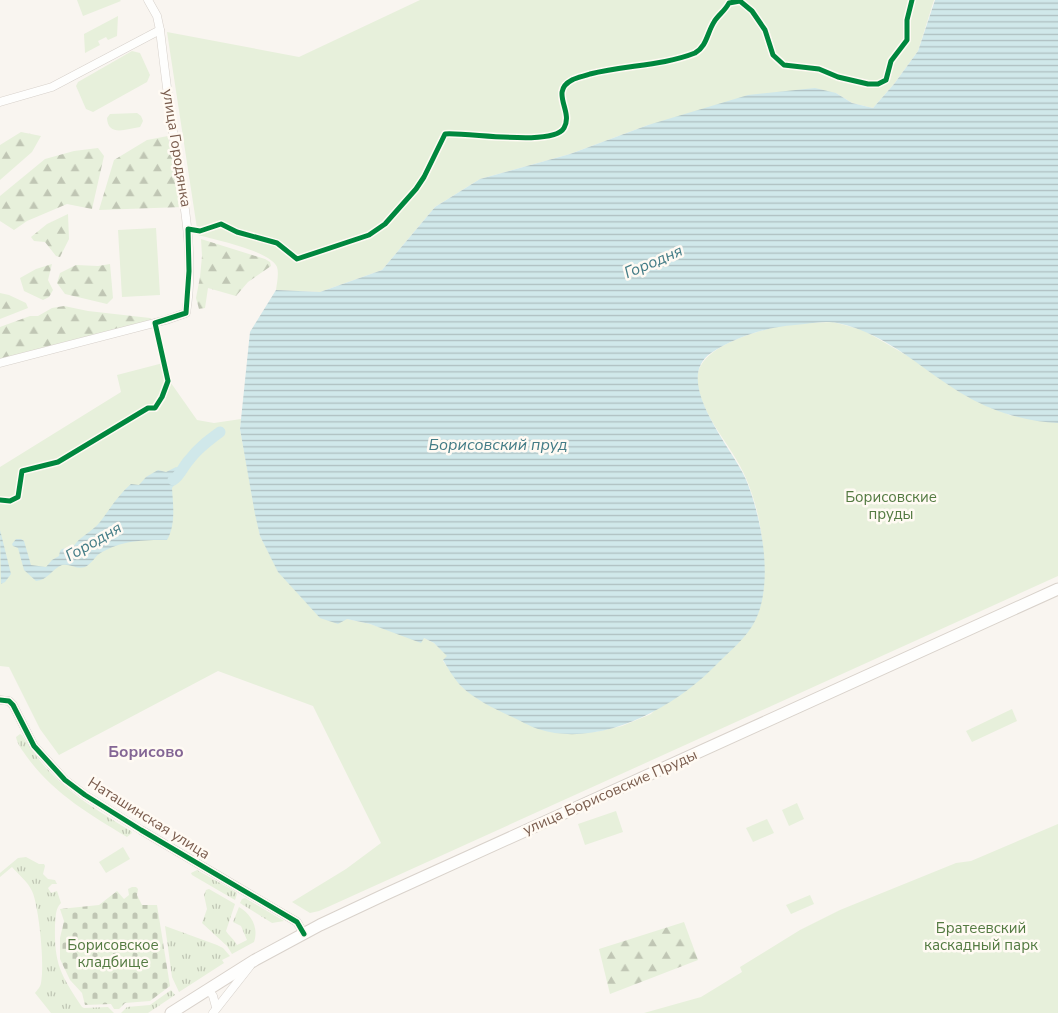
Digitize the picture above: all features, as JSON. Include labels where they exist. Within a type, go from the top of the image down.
[{"type":"main road","name":"улица Борисовские Пруды","points":[[172,1013],[255,960],[304,934],[526,829],[1058,590]]},
{"type":"street","name":"улица Городянка","points":[[0,363],[166,320],[186,313],[189,271],[188,220],[172,127],[160,30],[157,16],[148,0]]},
{"type":"street","points":[[0,102],[52,87],[160,30]]},
{"type":"street","name":"Наташинская улица","points":[[2,700],[13,704],[34,746],[65,780],[140,830],[297,922],[304,934]]},
{"type":"street","points":[[214,1010],[255,960]]},
{"type":"street","points":[[214,1010],[226,986],[222,980]]},
{"type":"street","points":[[208,989],[213,996],[214,1010]]},
{"type":"green space","points":[[77,0],[120,0],[121,1],[83,16]]},
{"type":"green space","points":[[420,0],[934,0],[918,51],[894,84],[873,108],[852,103],[836,93],[648,125],[570,154],[480,179],[435,207],[382,270],[320,292],[276,290],[278,269],[272,261],[254,251],[198,235],[167,32],[299,57]]},
{"type":"green space","points":[[118,16],[117,36],[108,40],[106,37],[98,41],[100,45],[85,53],[84,34]]},
{"type":"green space","points":[[132,51],[140,53],[150,75],[147,82],[93,112],[86,109],[76,86],[78,82]]},
{"type":"green space","points":[[137,113],[143,121],[140,127],[114,130],[108,124],[107,118],[110,114]]},
{"type":"green space","points":[[21,132],[41,136],[32,152],[0,180],[0,145]]},
{"type":"green space","points":[[168,136],[182,207],[99,210],[114,160],[147,140]]},
{"type":"green space","points":[[98,148],[104,156],[92,209],[67,204],[27,221],[14,230],[0,221],[0,196],[45,159],[74,151]]},
{"type":"green space","points":[[68,214],[69,239],[60,257],[56,256],[45,242],[34,241],[31,237],[47,224]]},
{"type":"green space","points":[[156,228],[160,295],[122,297],[118,230]]},
{"type":"green space","points":[[201,239],[265,259],[270,262],[271,266],[248,282],[236,296],[208,288],[205,308],[199,309],[196,298],[202,256]]},
{"type":"green space","points":[[52,264],[48,280],[53,290],[49,297],[43,300],[24,291],[20,278],[36,269]]},
{"type":"green space","points":[[110,264],[113,298],[107,304],[65,294],[57,283],[60,273],[76,265],[98,266]]},
{"type":"green space","points":[[0,293],[26,303],[28,308],[0,319]]},
{"type":"green space","points":[[64,306],[88,311],[150,318],[153,320],[0,359],[0,327],[30,316],[38,316],[52,308]]},
{"type":"green space","name":"Борисовские пруды","points":[[833,322],[863,330],[1009,415],[1058,423],[1058,576],[319,911],[310,913],[292,902],[346,869],[381,843],[313,706],[218,671],[59,755],[40,729],[9,667],[0,666],[0,467],[121,392],[117,375],[167,362],[171,383],[197,420],[214,423],[241,419],[240,429],[260,536],[269,553],[347,619],[424,638],[434,643],[448,656],[443,661],[461,686],[481,701],[539,729],[595,732],[622,726],[651,714],[763,595],[763,551],[757,511],[744,473],[711,419],[700,397],[697,378],[702,364],[719,348],[755,333],[790,324]]},
{"type":"green space","points":[[1012,709],[1017,721],[972,742],[966,731]]},
{"type":"green space","points":[[20,734],[57,779],[84,801],[132,833],[127,837],[60,792],[37,770],[22,750],[16,737]]},
{"type":"green space","points":[[797,803],[804,819],[789,826],[782,810]]},
{"type":"green space","points":[[616,811],[623,832],[585,845],[578,824]]},
{"type":"green space","points":[[767,819],[774,833],[753,842],[746,828]]},
{"type":"green space","name":"Братеевский каскадный парк","points":[[1058,824],[1058,1013],[644,1013],[701,997],[742,972],[740,967],[800,930],[840,910],[956,863],[971,861]]},
{"type":"green space","points":[[123,847],[130,859],[106,873],[99,862]]},
{"type":"green space","points":[[26,857],[39,864],[44,864],[43,874],[48,879],[55,880],[57,884],[52,884],[48,888],[51,893],[57,891],[61,903],[56,916],[55,939],[60,969],[64,978],[82,1007],[108,1007],[114,1013],[51,1013],[35,993],[41,983],[42,951],[35,899],[28,885],[12,867],[0,877],[0,873],[18,858]]},
{"type":"green space","points":[[197,870],[236,892],[235,900],[192,875],[191,873]]},
{"type":"green space","name":"Борисовское кладбище","points":[[132,887],[138,889],[137,895],[142,905],[157,905],[170,986],[150,1001],[125,1003],[119,1009],[114,1009],[111,1004],[85,1005],[82,993],[70,980],[60,959],[60,938],[64,921],[60,909],[99,905],[117,891],[124,899],[129,895],[128,889]]},
{"type":"green space","points":[[209,889],[235,904],[226,931],[237,945],[247,940],[241,926],[233,922],[239,907],[247,913],[255,926],[254,942],[232,954],[227,946],[202,923],[207,909],[204,895],[206,890]]},
{"type":"green space","points":[[810,895],[814,904],[791,914],[786,905]]},
{"type":"green space","points":[[245,898],[284,921],[272,923],[240,903]]},
{"type":"green space","points":[[684,922],[698,960],[610,994],[599,949]]},
{"type":"green space","points":[[165,926],[217,945],[223,948],[230,956],[222,960],[224,963],[179,992],[172,977]]},
{"type":"green space","points":[[171,990],[175,995],[148,1013],[121,1013],[127,1007],[150,1005]]},
{"type":"water","name":"Борисовский пруд","points":[[935,0],[1058,0],[1058,423],[1023,418],[989,407],[968,397],[874,336],[856,328],[837,323],[816,322],[762,331],[730,342],[711,353],[700,365],[698,381],[701,398],[720,435],[741,469],[757,514],[764,552],[765,570],[761,606],[748,633],[700,680],[659,709],[611,729],[562,734],[535,728],[490,706],[466,691],[443,660],[447,656],[434,643],[424,638],[421,643],[370,624],[347,619],[338,624],[320,618],[278,572],[260,536],[240,429],[250,332],[276,290],[320,292],[382,270],[435,207],[480,179],[570,154],[648,125],[748,95],[815,88],[836,93],[852,103],[873,108],[894,84],[918,51]]},
{"type":"water","points":[[176,467],[186,471],[172,488],[173,521],[167,540],[124,543],[107,549],[85,567],[79,568],[62,565],[47,577],[36,581],[24,570],[18,548],[12,544],[16,539],[24,541],[31,565],[46,567],[59,556],[62,549],[73,547],[97,525],[118,497],[131,484],[139,485],[146,477],[158,470],[166,472]]},
{"type":"water","points":[[0,530],[11,574],[1,584]]},
{"type":"waterway","name":"Городня","points":[[173,480],[197,451],[220,432]]},
{"type":"cycle path","points":[[0,500],[10,501],[18,497],[22,471],[58,462],[148,408],[155,408],[162,397],[168,381],[155,323],[186,313],[189,271],[188,229],[200,231],[221,224],[237,232],[277,243],[297,259],[369,235],[385,224],[416,189],[445,134],[528,138],[557,134],[564,128],[566,122],[562,96],[562,90],[565,85],[574,79],[590,74],[657,63],[695,53],[702,47],[717,17],[729,3],[740,1],[752,11],[765,30],[773,55],[784,65],[819,69],[838,77],[868,84],[878,84],[886,80],[891,61],[907,40],[907,20],[912,0]]},
{"type":"cycle path","points":[[0,700],[9,701],[13,705],[34,746],[65,780],[85,795],[141,830],[297,922],[304,934]]},
{"type":"district","name":"Борисово","points":[[146,751]]}]
